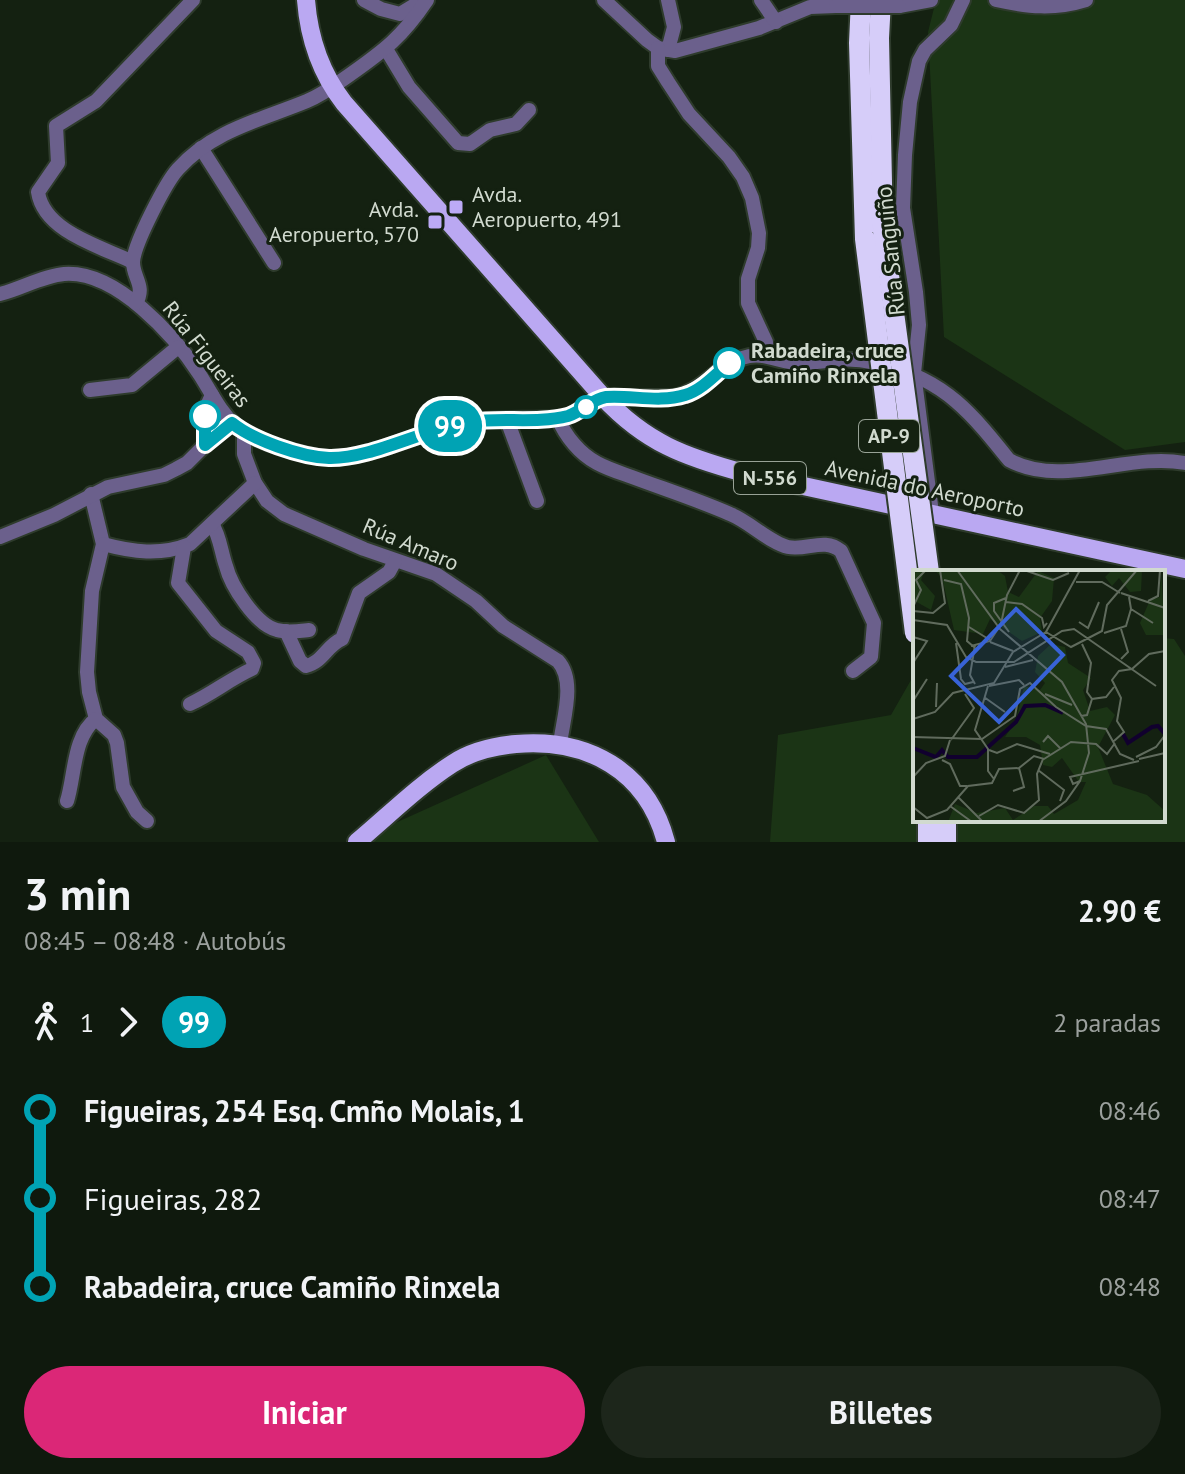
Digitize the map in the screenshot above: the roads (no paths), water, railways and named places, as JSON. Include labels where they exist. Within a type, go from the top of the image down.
[{"type":"highway","name":"AP-9","points":[[861,0],[859,43],[874,235],[913,614]]},
{"type":"highway","name":"AP-9","points":[[890,3],[879,38],[874,235],[929,570]]},
{"type":"main road","name":"Avenida do Aeroporto","points":[[306,0],[311,38],[320,67],[332,87],[603,397],[638,430],[693,459],[1185,569]]},
{"type":"main road","points":[[357,842],[453,763],[482,750],[509,745],[560,744],[601,758],[637,786],[656,814],[666,842]]},
{"type":"street","points":[[133,262],[61,228],[40,201],[38,192],[58,163],[56,126],[96,101],[193,0]]},
{"type":"street","points":[[364,0],[400,14],[425,0]]},
{"type":"street","points":[[136,303],[141,291],[133,262],[138,245],[167,183],[178,168],[201,148],[246,122],[309,101],[332,87],[402,35],[425,0]]},
{"type":"street","points":[[604,0],[634,29],[663,49],[686,50],[776,22],[810,7],[931,0]]},
{"type":"street","points":[[668,0],[674,27],[658,66],[689,114],[729,157],[743,177],[752,198],[759,233],[758,248],[748,279],[748,303],[766,342],[768,355]]},
{"type":"street","points":[[761,0],[776,22]]},
{"type":"street","name":"Rúa Sanguiño","points":[[932,513],[914,373],[919,325],[903,208],[910,102],[919,61],[925,50],[951,25],[963,0]]},
{"type":"street","points":[[996,0],[1033,8],[1070,5],[1086,0]]},
{"type":"street","points":[[386,49],[409,87],[458,143],[470,144],[490,130],[516,124],[529,110]]},
{"type":"street","points":[[201,148],[274,263]]},
{"type":"street","name":"Rúa Figueiras","points":[[0,294],[64,274],[97,281],[136,303],[178,347],[238,428],[313,456],[329,458],[357,454],[435,429],[468,422],[558,418],[571,415],[603,397],[686,395],[729,363],[753,355],[768,355],[797,364],[857,360],[914,373],[958,401],[1009,460],[1039,471],[1096,469],[1145,460],[1164,459],[1185,463]]},
{"type":"street","points":[[90,390],[132,385],[178,347]]},
{"type":"street","points":[[205,445],[206,408],[212,395]]},
{"type":"street","points":[[558,418],[569,438],[597,463],[751,523],[772,540],[786,546],[796,548],[824,544],[834,545],[841,551],[874,623],[871,657],[853,671]]},
{"type":"street","points":[[507,420],[537,501]]},
{"type":"street","points":[[0,537],[54,515],[108,487],[164,475],[187,463],[205,445],[238,428]]},
{"type":"street","name":"Rúa Amaro","points":[[238,428],[255,483],[267,501],[284,514],[395,561],[436,574],[476,601],[503,626],[558,661],[565,668],[568,679],[560,744]]},
{"type":"street","points":[[103,544],[138,553],[184,547],[255,483]]},
{"type":"street","points":[[91,494],[103,544],[92,591],[87,672],[96,719],[114,735],[123,787],[137,812],[147,821]]},
{"type":"street","points":[[212,524],[217,531],[229,577],[238,593],[262,621],[275,630],[309,630]]},
{"type":"street","points":[[184,547],[178,583],[216,631],[248,652],[254,663],[252,669],[190,704]]},
{"type":"street","points":[[286,631],[300,661],[306,666],[314,664],[333,642],[342,639],[362,589],[389,572],[395,561]]},
{"type":"street","points":[[67,801],[75,760],[89,724],[96,719]]},
{"type":"place","name":"Avda. Aeropuerto, 491","points":[[456,207]]},
{"type":"place","name":"Avda. Aeropuerto, 570","points":[[435,222]]},
{"type":"place","name":"Rabadeira, cruce Camiño Rinxela","points":[[729,363]]}]
